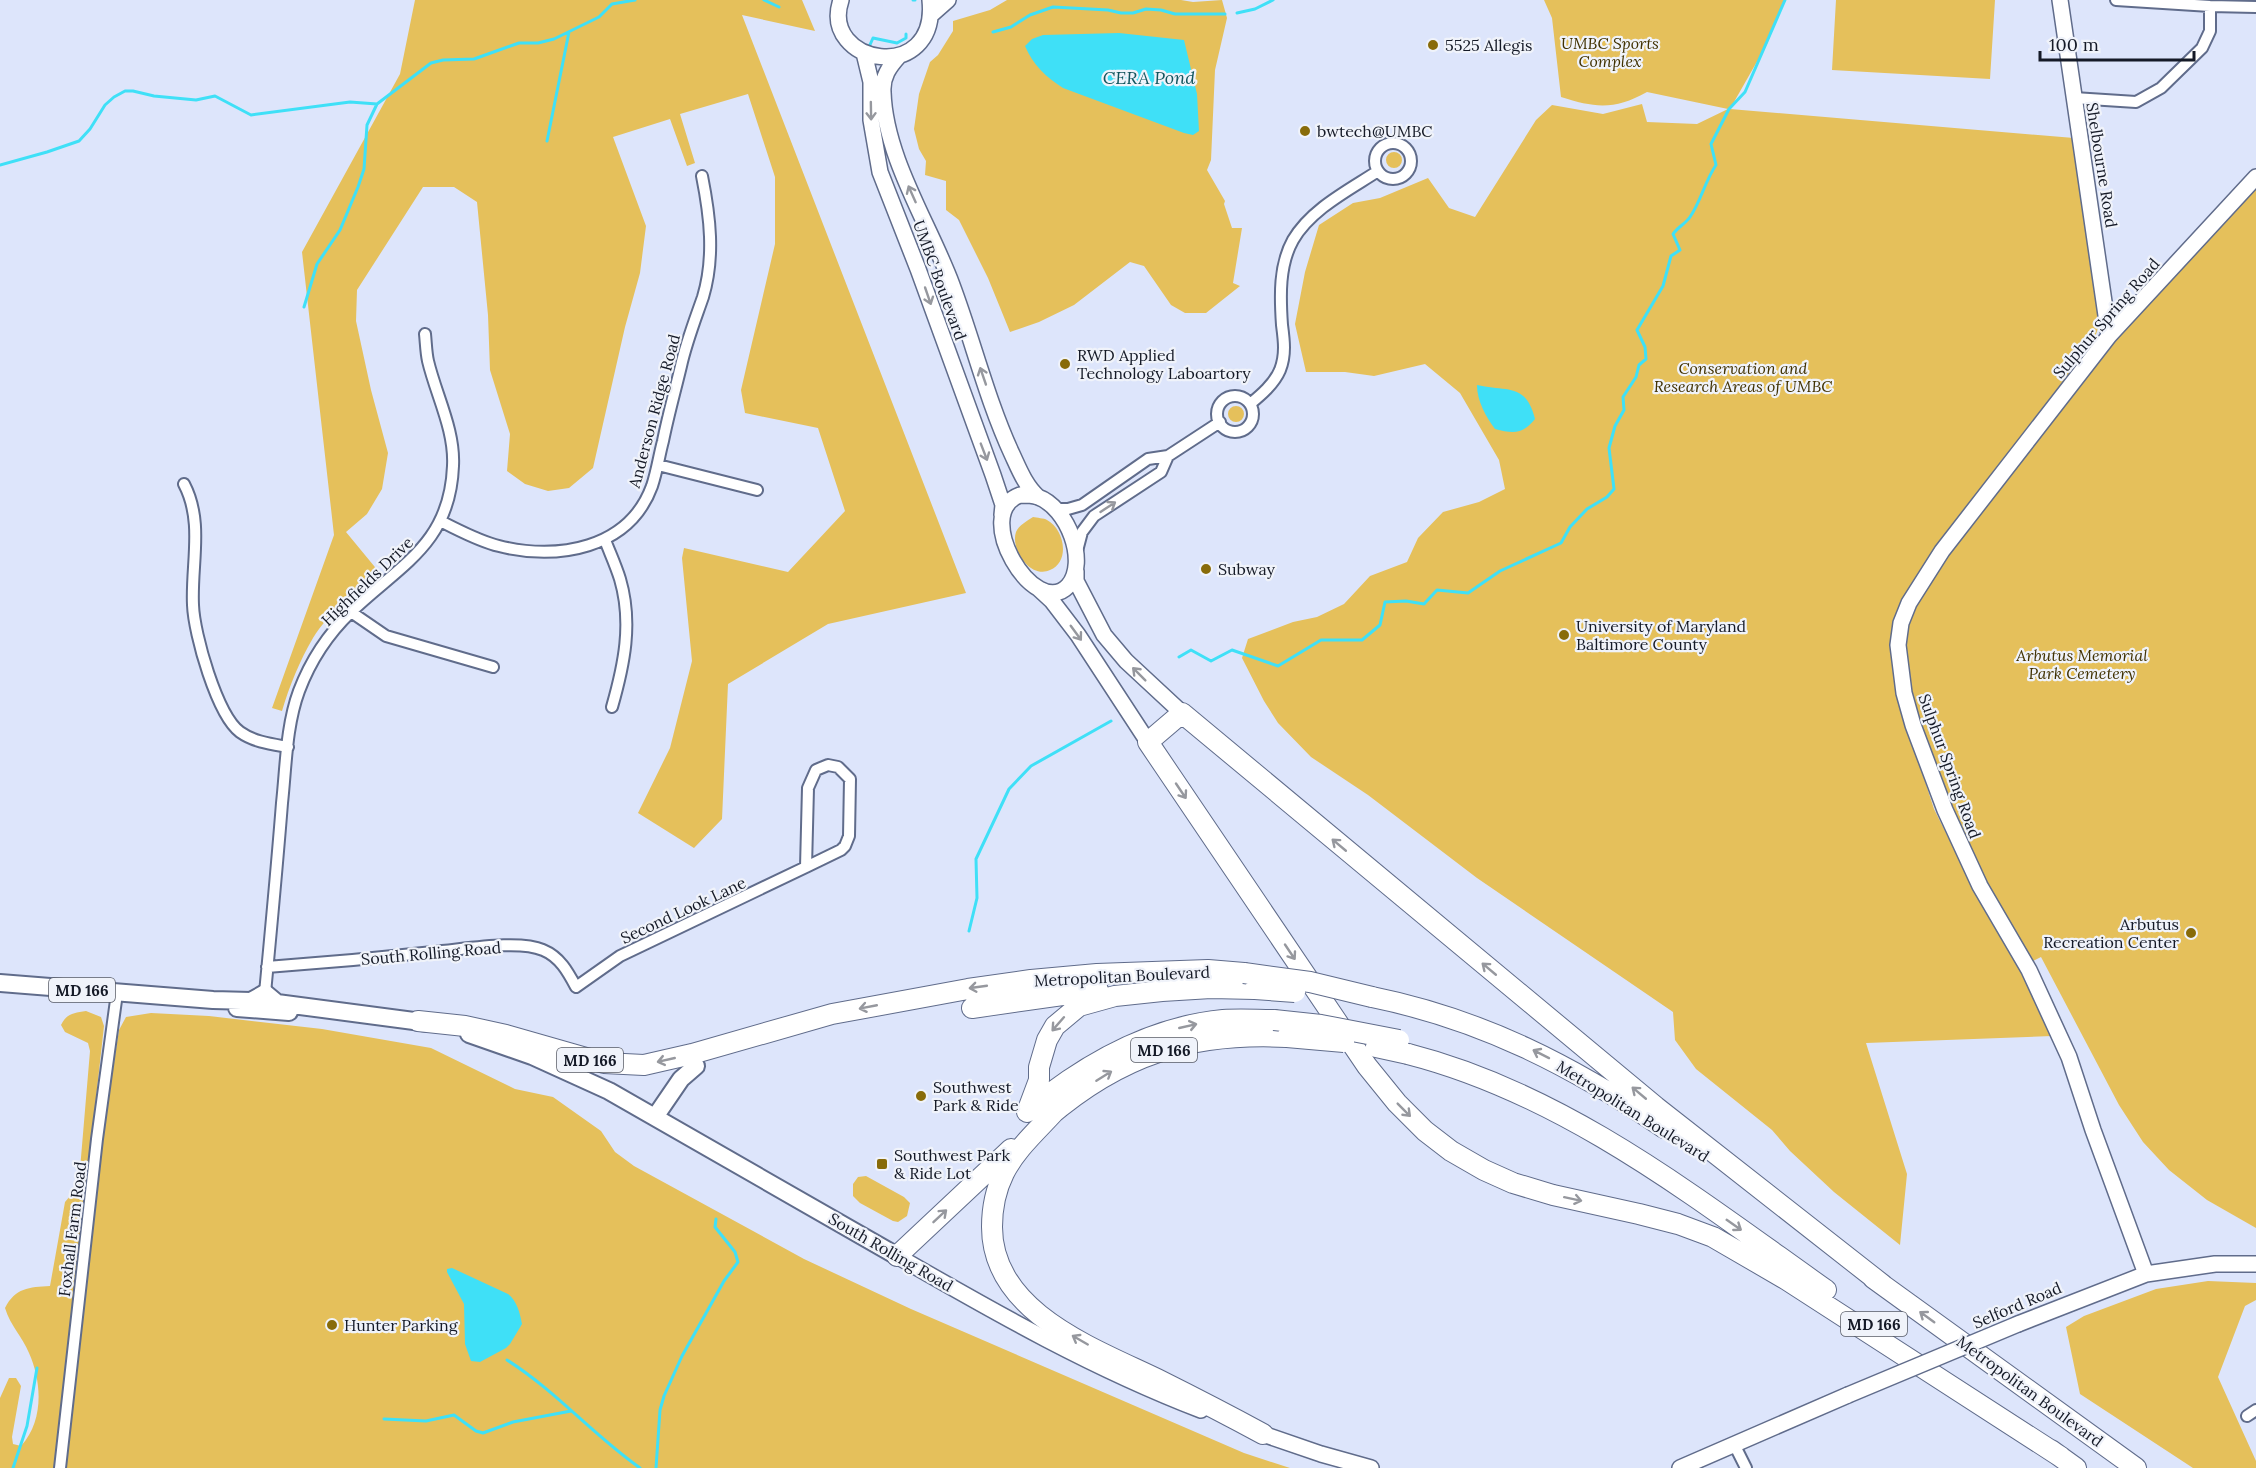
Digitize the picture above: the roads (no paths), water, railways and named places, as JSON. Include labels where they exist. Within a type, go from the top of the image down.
[{"type":"highway","points":[[1883,1285],[1656,1107],[1182,713],[1148,742],[1367,1066],[1397,1103],[1425,1131],[1451,1151],[1513,1183],[1553,1195],[1678,1224],[1713,1237],[1787,1280],[2069,1463]]},
{"type":"highway","name":"Metropolitan Boulevard","points":[[763,1034],[832,1014],[1031,980],[1159,971],[1208,970],[1250,981],[1310,982],[1409,1004],[1491,1031],[1571,1070],[1681,1140],[2137,1468]]},
{"type":"highway","points":[[972,1008],[1161,982],[1209,979],[1250,981]]},
{"type":"highway","points":[[1250,981],[1211,988],[1115,996],[1079,1006],[1055,1026],[1047,1040],[1042,1054],[1039,1080],[1027,1112],[1075,1074],[1101,1058],[1157,1035],[1190,1025],[1224,1020],[1274,1020],[1321,1025],[1404,1047]]},
{"type":"highway","name":"MD 166","points":[[418,1020],[465,1026],[507,1035],[585,1059],[622,1065],[644,1065],[763,1034]]},
{"type":"highway","points":[[696,1066],[720,1052],[763,1034]]},
{"type":"highway","name":"MD 166","points":[[897,1256],[1006,1153],[1056,1110],[1111,1071],[1137,1059],[1164,1050],[1226,1037],[1252,1035],[1404,1047],[1475,1074],[1553,1109],[1687,1191],[2069,1463]]},
{"type":"highway","points":[[1056,1110],[1013,1158],[1003,1175],[992,1214],[992,1238],[998,1260],[1015,1292],[1031,1309],[1049,1322],[1096,1349],[1263,1434]]},
{"type":"main road","points":[[841,0],[838,14],[844,34],[853,46],[864,53],[885,58],[909,52],[921,41],[929,27],[931,8],[948,0]]},
{"type":"main road","name":"Shelbourne Road","points":[[2060,0],[2109,336]]},
{"type":"main road","name":"UMBC Boulevard","points":[[864,53],[871,82],[871,120],[880,172],[993,475],[1003,505],[1002,515]]},
{"type":"main road","name":"UMBC Boulevard","points":[[899,56],[888,68],[883,93],[893,143],[903,175],[952,285],[1002,431],[1027,484],[1038,497]]},
{"type":"main road","name":"Sulphur Spring Road","points":[[2146,1274],[2069,1058],[2029,970],[1980,886],[1945,810],[1904,693],[1898,645],[1901,623],[1921,582],[1942,552],[2109,336],[2256,177]]},
{"type":"main road","points":[[1148,742],[1078,635],[1052,601],[1025,579],[1014,563],[1003,532],[1002,515],[1006,503],[1011,498],[1020,495],[1038,497],[1054,509],[1069,529],[1076,553],[1076,580],[1104,634],[1133,668],[1182,713]]},
{"type":"main road","points":[[1039,589],[1051,592],[1061,591],[1072,580],[1076,571]]},
{"type":"main road","name":"South Rolling Road","points":[[0,983],[176,996],[200,992],[264,993],[398,1010],[418,1020],[453,1029],[532,1056],[565,1070],[656,1117],[1005,1318],[1101,1368],[1174,1400],[1263,1434],[1371,1468]]},
{"type":"main road","name":"South Rolling Road","points":[[176,996],[205,1005],[338,1015],[404,1023],[418,1020]]},
{"type":"main road","points":[[656,1117],[681,1079],[696,1066]]},
{"type":"main road","name":"Selford Road","points":[[1735,1446],[1848,1395],[2018,1324],[2146,1274],[2215,1264],[2256,1264]]},
{"type":"main road","points":[[1680,1468],[1735,1446]]},
{"type":"street","points":[[2116,0],[2256,7]]},
{"type":"street","points":[[2074,98],[2121,103],[2136,102],[2155,92],[2202,48],[2210,31],[2210,6]]},
{"type":"street","points":[[1250,405],[1272,384],[1280,370],[1285,350],[1282,321],[1282,272],[1285,255],[1294,238],[1304,225],[1328,204],[1378,171]]},
{"type":"street","name":"Anderson Ridge Road","points":[[440,522],[498,546],[546,552],[577,549],[605,540],[621,528],[644,502],[652,487],[686,347],[703,296],[707,275],[710,227],[702,176]]},
{"type":"street","name":"Highfields Drive","points":[[264,993],[288,747],[298,693],[321,647],[351,612],[415,558],[432,537],[440,522],[452,485],[453,463],[446,421],[427,358],[425,334]]},
{"type":"street","points":[[1235,396],[1241,397],[1250,405],[1252,421],[1244,430],[1233,432],[1220,423],[1218,411],[1224,401],[1235,396]]},
{"type":"street","points":[[1054,509],[1068,509],[1082,505],[1148,459],[1168,456],[1220,423]]},
{"type":"street","points":[[1076,553],[1082,532],[1094,516],[1161,472],[1168,456]]},
{"type":"street","points":[[658,465],[757,490]]},
{"type":"street","points":[[184,484],[194,507],[196,522],[193,604],[195,626],[223,709],[239,731],[261,742],[288,747]]},
{"type":"street","points":[[605,540],[620,580],[626,623],[623,670],[612,707]]},
{"type":"street","points":[[351,612],[386,636],[493,667]]},
{"type":"street","name":"Second Look Lane","points":[[576,987],[620,956],[806,867],[841,850],[849,836],[850,779],[838,766],[828,765],[816,771],[810,779],[806,867]]},
{"type":"street","name":"South Rolling Road","points":[[267,967],[491,947],[526,946],[544,950],[557,959],[566,968],[576,987]]},
{"type":"street","name":"Foxhall Farm Road","points":[[60,1468],[96,1150],[117,993]]},
{"type":"street","points":[[1735,1446],[1746,1468]]},
{"type":"water","name":"CERA Pond","points":[[1119,33],[1184,40],[1197,94],[1199,131],[1193,135],[1184,133],[1063,88],[1041,70],[1025,46],[1032,39],[1043,35]]},
{"type":"water","points":[[1477,385],[1506,389],[1520,394],[1531,407],[1535,419],[1526,428],[1518,431],[1508,432],[1495,429],[1483,408]]},
{"type":"water","points":[[452,1268],[508,1294],[514,1300],[519,1312],[522,1324],[510,1344],[480,1362],[471,1361],[465,1344],[464,1304],[447,1272],[447,1269]]},
{"type":"waterway","points":[[0,165],[79,141],[90,129],[105,105],[125,91],[196,100],[215,96],[251,115],[350,102],[377,104],[431,63],[443,60],[474,59],[519,43],[538,43],[554,39],[599,17],[612,4],[635,0]]},
{"type":"waterway","points":[[764,0],[779,7]]},
{"type":"waterway","points":[[1237,13],[1255,9],[1273,0]]},
{"type":"waterway","points":[[1179,657],[1191,650],[1211,661],[1232,650],[1278,666],[1321,640],[1362,640],[1380,625],[1385,602],[1406,601],[1424,604],[1437,590],[1468,593],[1500,571],[1561,543],[1570,527],[1587,509],[1607,497],[1614,489],[1609,448],[1615,426],[1624,410],[1623,397],[1636,377],[1639,365],[1646,359],[1645,347],[1637,330],[1663,286],[1671,256],[1680,250],[1673,234],[1690,217],[1716,165],[1711,144],[1729,109],[1745,92],[1785,0]]},
{"type":"waterway","points":[[993,32],[1011,27],[1030,15],[1053,7],[1108,10],[1121,13],[1133,13],[1146,9],[1175,14],[1225,14]]},
{"type":"waterway","points":[[547,141],[569,32]]},
{"type":"waterway","points":[[869,47],[873,38],[897,43],[906,38],[906,34]]},
{"type":"waterway","points":[[304,307],[317,264],[340,230],[358,187],[364,169],[367,125],[377,104]]},
{"type":"waterway","points":[[969,931],[977,898],[976,859],[1009,789],[1031,766],[1111,721]]},
{"type":"waterway","points":[[656,1468],[660,1410],[664,1396],[682,1356],[724,1281],[738,1262],[735,1252],[715,1227],[716,1219]]},
{"type":"waterway","points":[[507,1360],[542,1385],[606,1442],[640,1468]]},
{"type":"waterway","points":[[13,1468],[27,1426],[37,1368]]},
{"type":"waterway","points":[[384,1419],[426,1421],[454,1415],[476,1431],[483,1433],[513,1422],[571,1411]]},
{"type":"place","name":"5525 Allegis","points":[[1433,45]]},
{"type":"place","name":"bwtech@UMBC","points":[[1305,131]]},
{"type":"place","name":"RWD Applied Technology Laboartory","points":[[1065,364]]},
{"type":"place","name":"Subway","points":[[1206,569]]},
{"type":"place","name":"University of Maryland Baltimore County","points":[[1564,635]]},
{"type":"place","name":"Arbutus Recreation Center","points":[[2191,933]]},
{"type":"place","name":"Southwest Park & Ride","points":[[921,1096]]},
{"type":"place","name":"Southwest Park & Ride Lot","points":[[882,1164]]},
{"type":"place","name":"Hunter Parking","points":[[332,1325]]},
{"type":"park label","name":"UMBC Sports Complex","points":[[1610,52]]},
{"type":"park label","name":"Conservation and Research Areas of UMBC","points":[[1743,377]]},
{"type":"park label","name":"Arbutus Memorial Park Cemetery","points":[[2082,664]]}]
